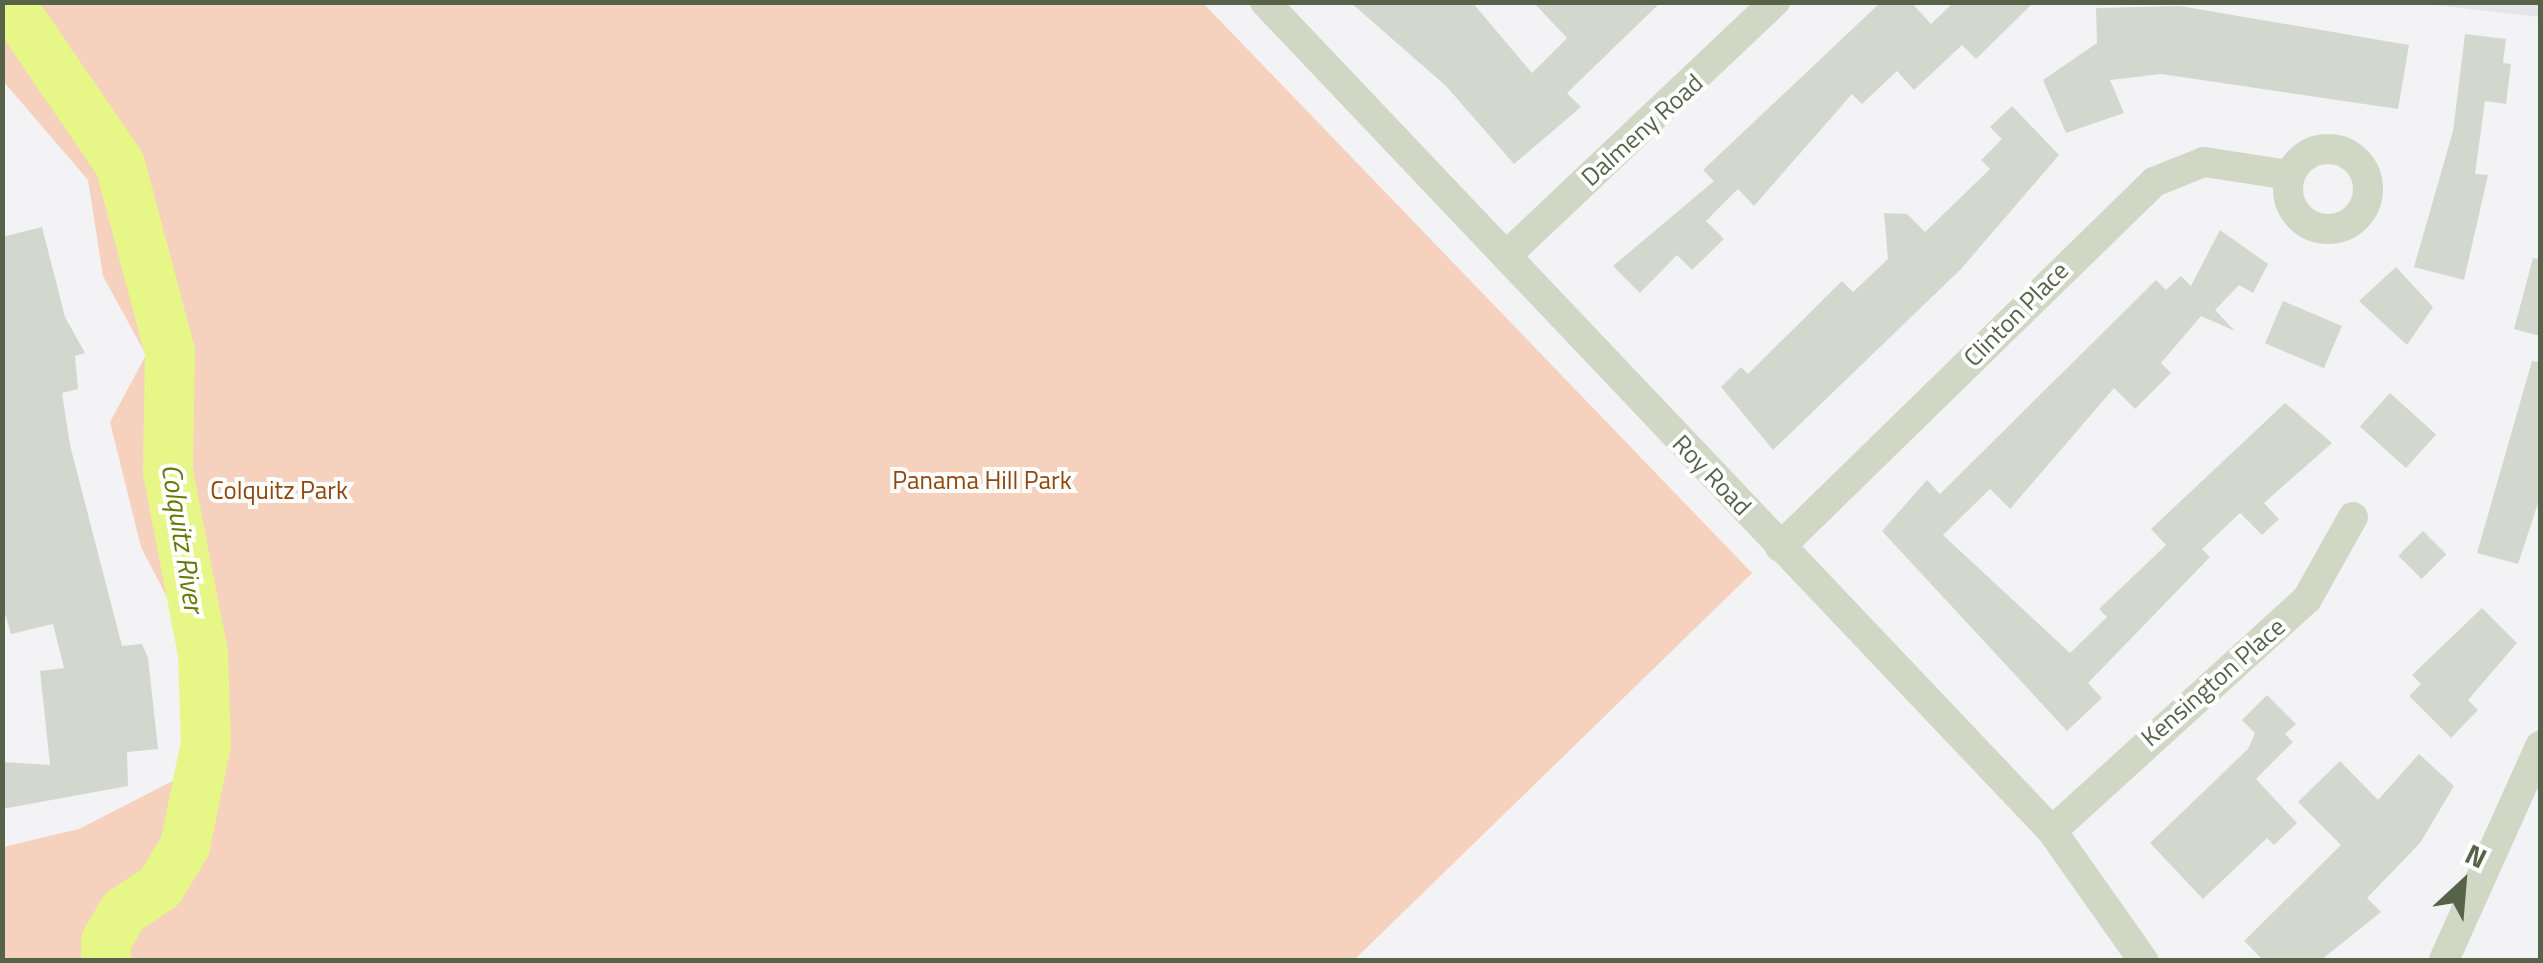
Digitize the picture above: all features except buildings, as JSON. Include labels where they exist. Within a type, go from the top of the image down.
[{"type":"street","name":"Roy Road","points":[[1265,2],[2052,831],[2143,960]]},
{"type":"street","name":"Dalmeny Road","points":[[1506,255],[1775,2]]},
{"type":"street","name":"Clinton Place","points":[[1780,547],[2154,182],[2204,162],[2289,176]]},
{"type":"street","name":"Kensington Place","points":[[2052,831],[2168,717],[2308,599],[2353,518]]},
{"type":"street","points":[[2444,960],[2540,746]]},
{"type":"shaded area","points":[[2417,3],[2540,3],[2540,17]]},
{"type":"green space","name":"Panama Hill Park","points":[[3,2],[1203,3],[1752,573],[1354,960],[3,960],[3,847],[79,829],[198,768],[184,630],[141,547],[110,422],[146,355],[103,276],[88,180],[3,81]]},
{"type":"waterway","name":"Colquitz River","points":[[9,2],[120,164],[170,352],[168,472],[203,654],[206,743],[185,846],[160,887],[124,911],[106,941],[106,960]]},
{"type":"park label","name":"Colquitz Park","points":[[279,490]]}]
